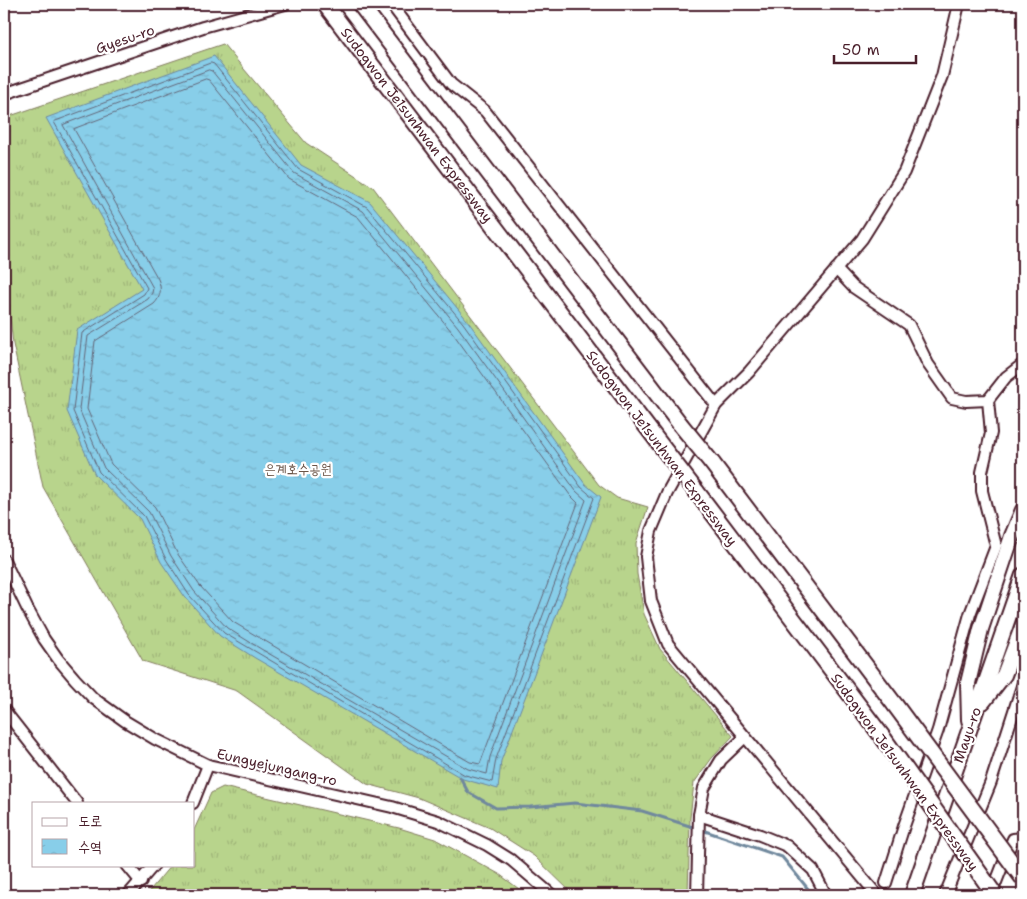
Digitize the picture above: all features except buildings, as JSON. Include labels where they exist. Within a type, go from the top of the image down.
[{"type":"highway","name":"Sudogwon Je1sunhwan Expressway","points":[[325,4],[884,739],[993,895]]},
{"type":"highway","name":"Sudogwon Je1sunhwan Expressway","points":[[360,4],[680,424],[712,463],[1023,878]]},
{"type":"main road","points":[[970,729],[968,682],[981,629],[1012,536],[1023,510]]},
{"type":"main road","name":"Mayu-ro","points":[[912,895],[1023,576]]},
{"type":"main road","points":[[976,712],[1004,675],[1023,625]]},
{"type":"street","name":"Gyesu-ro","points":[[4,94],[203,27],[285,4]]},
{"type":"street","points":[[391,4],[450,84],[484,112],[716,405]]},
{"type":"street","points":[[877,895],[668,644],[650,601],[646,557],[651,531],[667,493],[716,405],[749,372],[862,239],[904,172],[942,76],[958,4]]},
{"type":"street","points":[[836,269],[853,287],[909,325],[928,364],[952,398],[966,401],[988,400]]},
{"type":"street","points":[[886,883],[938,730],[970,614],[996,546],[982,491],[982,472],[991,433],[988,400],[1006,377],[1023,364]]},
{"type":"street","name":"Eungyejungang-ro","points":[[4,560],[44,639],[74,680],[93,698],[125,721],[155,739],[208,765],[392,807],[438,821],[479,840],[511,860],[552,895]]},
{"type":"street","points":[[945,895],[991,782],[1023,683]]},
{"type":"street","points":[[4,710],[76,802]]},
{"type":"street","points":[[698,895],[698,848],[704,788],[720,760],[745,737]]},
{"type":"street","points":[[194,802],[208,765]]},
{"type":"street","points":[[700,817],[760,835],[787,846],[813,870],[826,895]]},
{"type":"street","points":[[993,895],[1013,839],[1023,838]]},
{"type":"street","points":[[128,866],[141,882]]},
{"type":"street","points":[[128,895],[153,866]]},
{"type":"green space","name":"은계호수공원","points":[[223,44],[306,143],[373,187],[599,485],[617,498],[648,507],[636,543],[637,574],[644,614],[660,649],[733,736],[712,758],[694,783],[690,818],[688,895],[574,895],[534,856],[490,828],[419,798],[367,784],[237,691],[143,661],[43,487],[13,344],[4,261],[4,118]]},
{"type":"green space","points":[[223,787],[399,828],[435,839],[499,874],[527,895],[146,895],[170,866],[195,866],[195,828],[211,793]]},
{"type":"water","name":"은계호수공원","points":[[214,56],[301,165],[370,202],[467,320],[585,484],[601,497],[501,761],[498,789],[463,779],[220,636],[185,597],[161,562],[140,519],[95,475],[67,411],[77,330],[142,289],[46,118]]},
{"type":"waterway","points":[[460,777],[468,792],[496,808],[575,803],[642,811],[696,828]]},
{"type":"waterway","points":[[702,830],[782,857],[813,895]]}]
